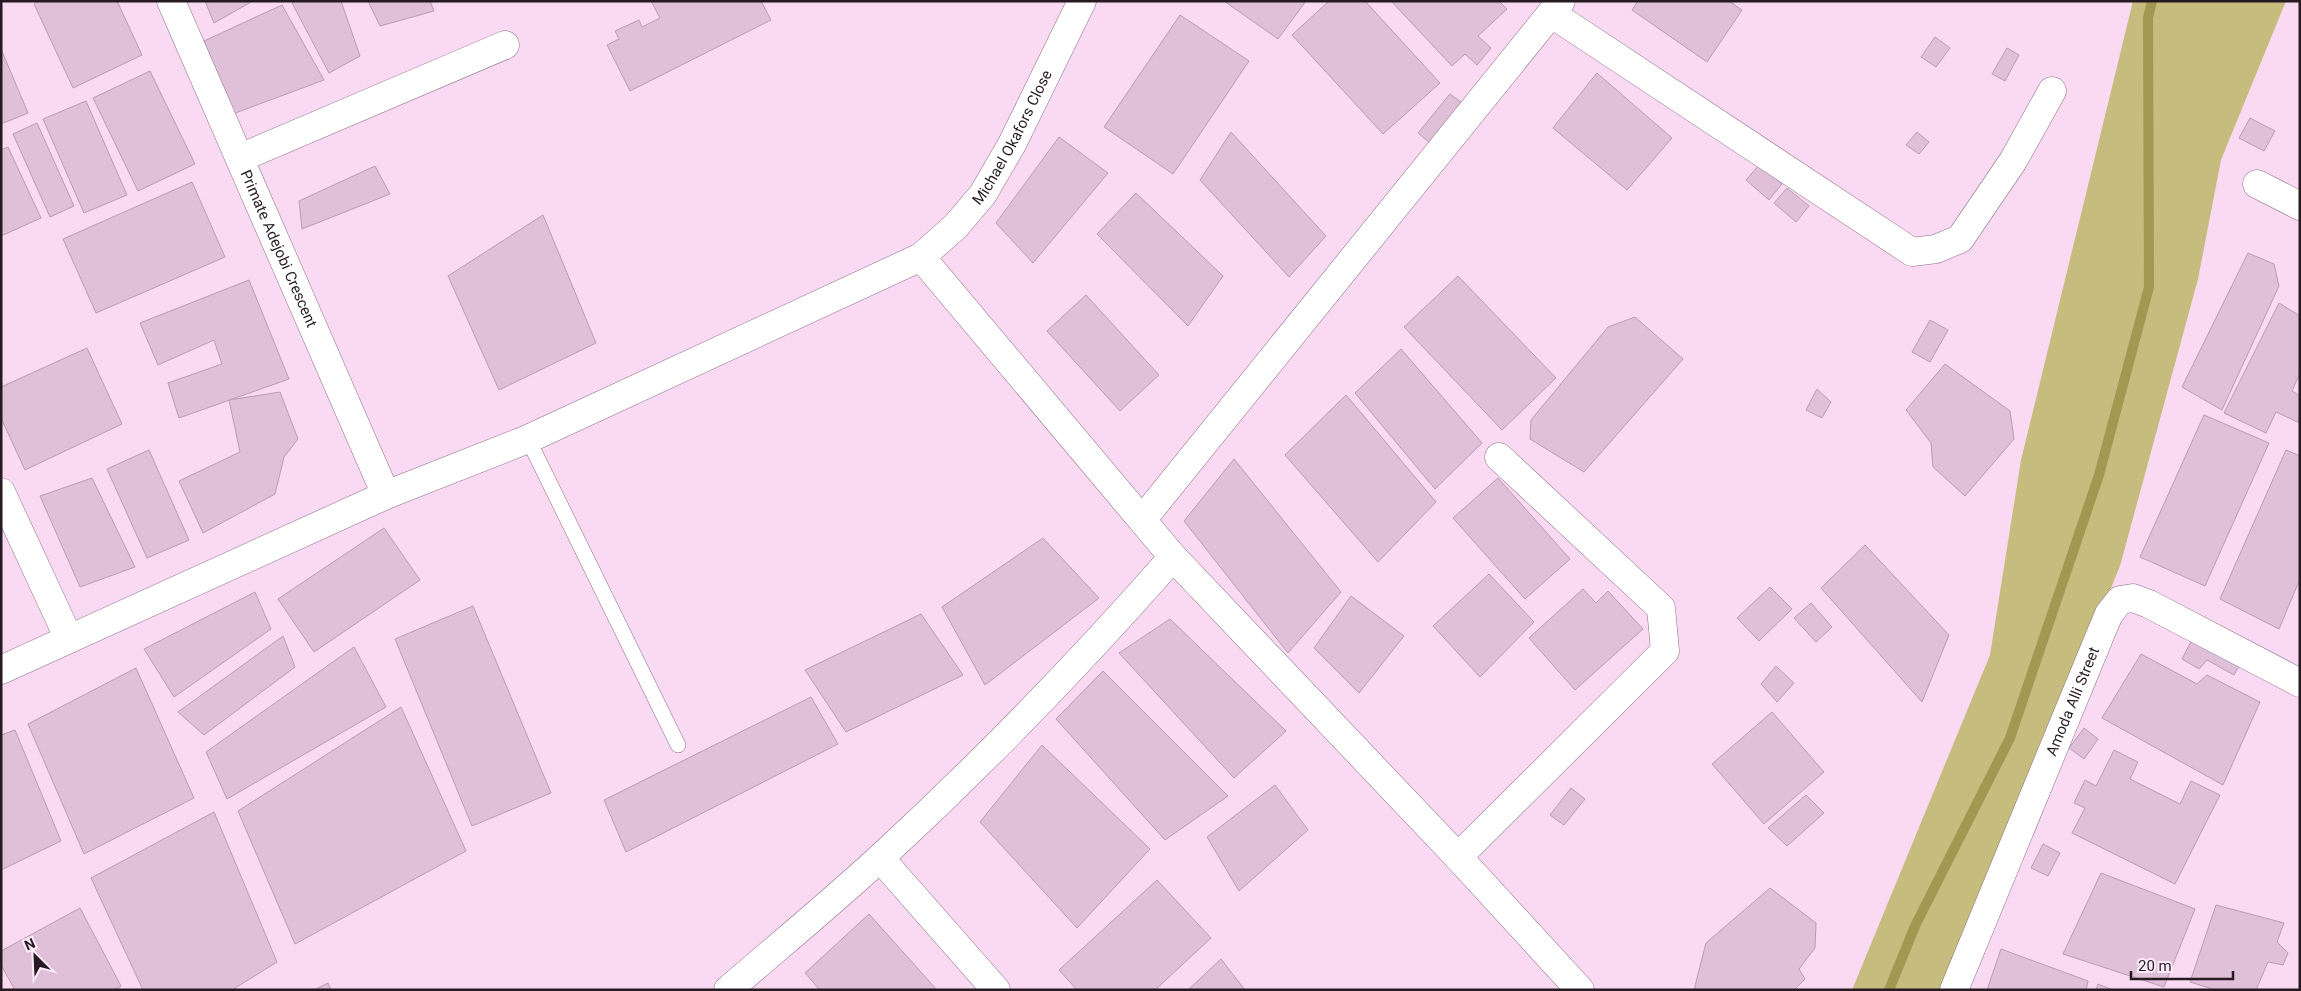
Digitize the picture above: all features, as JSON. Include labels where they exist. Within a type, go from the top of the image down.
[{"type":"street","name":"Primate Adejobi Crescent","points":[[171,1],[386,495]]},
{"type":"street","name":"Michael Okafors Close","points":[[1,670],[386,495],[528,439],[921,257],[956,226],[983,194],[1012,144],[1082,1]]},
{"type":"street","points":[[1142,520],[1556,7],[1912,252],[1936,249],[1960,240],[2013,161],[2052,92]]},
{"type":"street","points":[[240,158],[505,46]]},
{"type":"street","points":[[2257,184],[2300,206]]},
{"type":"street","points":[[921,257],[1173,557],[1458,857],[1580,990]]},
{"type":"street","points":[[1458,857],[1665,651],[1661,608],[1498,456]]},
{"type":"street","points":[[1,492],[69,639]]},
{"type":"street","points":[[728,990],[880,858],[1102,638],[1173,557]]},
{"type":"street","name":"Amoda Alli Street","points":[[1954,990],[2109,614],[2120,600],[2133,598],[2149,604],[2300,683]]},
{"type":"street","points":[[880,858],[996,990]]},
{"type":"lane","points":[[528,439],[678,745]]},
{"type":"shaded area","points":[[2133,1],[2286,1],[2221,160],[2198,279],[2120,566],[1943,990],[1852,990],[1990,655],[2021,460]]},
{"type":"building","points":[[39,1],[117,1],[142,55],[73,88],[34,4]]},
{"type":"building","points":[[205,1],[253,1],[214,23]]},
{"type":"building","points":[[296,1],[341,1],[360,56],[329,73],[292,3]]},
{"type":"building","points":[[368,1],[430,1],[434,11],[380,26]]},
{"type":"building","points":[[651,1],[761,1],[771,20],[630,91],[607,45],[619,39],[615,31],[639,20],[642,27],[660,18]]},
{"type":"building","points":[[1224,1],[1306,1],[1278,39]]},
{"type":"building","points":[[1329,1],[1365,1],[1440,83],[1383,134],[1292,35]]},
{"type":"building","points":[[1391,1],[1499,1],[1507,9],[1478,36],[1491,48],[1477,65],[1465,54],[1452,66]]},
{"type":"building","points":[[1638,1],[1729,1],[1742,10],[1707,62],[1632,10]]},
{"type":"building","points":[[282,5],[324,80],[230,115],[204,41]]},
{"type":"building","points":[[1180,15],[1249,61],[1173,174],[1104,127]]},
{"type":"building","points":[[1935,37],[1950,48],[1936,67],[1921,57]]},
{"type":"building","points":[[2007,48],[2019,55],[2005,81],[1992,74]]},
{"type":"building","points":[[1,49],[28,113],[1,124]]},
{"type":"building","points":[[150,71],[195,164],[138,191],[93,98]]},
{"type":"building","points":[[1597,73],[1672,138],[1627,190],[1553,128]]},
{"type":"building","points":[[1450,94],[1462,103],[1430,143],[1418,133]]},
{"type":"building","points":[[86,101],[127,195],[84,213],[43,119]]},
{"type":"building","points":[[2250,118],[2275,131],[2264,151],[2239,138]]},
{"type":"building","points":[[37,123],[74,206],[50,217],[13,134]]},
{"type":"building","points":[[1231,132],[1326,236],[1289,277],[1200,180]]},
{"type":"building","points":[[1917,132],[1929,142],[1919,154],[1906,145]]},
{"type":"building","points":[[1059,137],[1108,173],[1033,263],[996,223]]},
{"type":"building","points":[[8,147],[41,218],[1,236],[1,150]]},
{"type":"building","points":[[1759,165],[1782,184],[1769,200],[1746,180]]},
{"type":"building","points":[[375,166],[390,194],[302,229],[299,201]]},
{"type":"building","points":[[192,182],[225,257],[96,313],[63,239]]},
{"type":"building","points":[[1787,188],[1809,206],[1796,222],[1774,203]]},
{"type":"building","points":[[1136,193],[1223,276],[1188,326],[1097,234]]},
{"type":"building","points":[[543,215],[596,343],[499,390],[448,276]]},
{"type":"building","points":[[2248,253],[2274,264],[2279,286],[2222,410],[2182,387]]},
{"type":"building","points":[[1458,276],[1556,378],[1502,430],[1404,327]]},
{"type":"building","points":[[249,280],[289,379],[179,418],[168,383],[222,364],[214,340],[158,365],[140,323]]},
{"type":"building","points":[[1086,295],[1159,375],[1120,411],[1047,331]]},
{"type":"building","points":[[2279,303],[2300,316],[2300,373],[2292,391],[2300,396],[2300,423],[2276,412],[2266,433],[2224,413]]},
{"type":"building","points":[[1635,317],[1683,359],[1584,472],[1530,439],[1531,420],[1608,327]]},
{"type":"building","points":[[1930,320],[1948,330],[1930,362],[1912,352]]},
{"type":"building","points":[[87,348],[122,424],[25,470],[1,418],[1,387]]},
{"type":"building","points":[[1401,349],[1482,443],[1435,489],[1355,393]]},
{"type":"building","points":[[1945,364],[2010,411],[2014,439],[1965,496],[1933,467],[1931,443],[1906,410]]},
{"type":"building","points":[[1817,389],[1831,402],[1822,418],[1806,410]]},
{"type":"building","points":[[280,392],[298,439],[284,457],[275,494],[203,533],[179,481],[240,452],[229,400]]},
{"type":"building","points":[[1346,395],[1436,502],[1378,562],[1285,455]]},
{"type":"building","points":[[2204,415],[2269,443],[2205,586],[2140,557]]},
{"type":"building","points":[[149,450],[189,540],[147,558],[107,469]]},
{"type":"building","points":[[2286,450],[2300,456],[2300,579],[2279,629],[2220,599]]},
{"type":"building","points":[[1234,459],[1341,592],[1288,653],[1184,521]]},
{"type":"building","points":[[92,478],[135,567],[80,587],[40,496]]},
{"type":"building","points":[[1498,478],[1570,559],[1525,599],[1453,518]]},
{"type":"building","points":[[384,528],[420,580],[314,652],[278,599]]},
{"type":"building","points":[[1043,538],[1099,598],[985,685],[942,607]]},
{"type":"building","points":[[1865,545],[1949,635],[1922,702],[1821,588]]},
{"type":"building","points":[[1489,574],[1534,622],[1480,677],[1433,626]]},
{"type":"building","points":[[1770,587],[1792,609],[1759,641],[1737,618]]},
{"type":"building","points":[[1583,589],[1596,603],[1608,591],[1643,629],[1575,690],[1529,638]]},
{"type":"building","points":[[255,592],[271,629],[174,697],[144,649]]},
{"type":"building","points":[[1351,596],[1404,636],[1359,693],[1314,648]]},
{"type":"building","points":[[1811,603],[1832,627],[1816,642],[1794,618]]},
{"type":"building","points":[[473,606],[551,793],[472,826],[395,639]]},
{"type":"building","points":[[921,614],[963,675],[846,732],[805,670]]},
{"type":"building","points":[[1170,619],[1286,731],[1234,778],[1119,653]]},
{"type":"building","points":[[2196,632],[2244,657],[2234,675],[2207,660],[2199,669],[2182,659]]},
{"type":"building","points":[[283,636],[295,667],[204,735],[178,712]]},
{"type":"building","points":[[354,647],[386,707],[227,799],[206,752]]},
{"type":"building","points":[[2141,654],[2197,684],[2207,675],[2260,702],[2223,785],[2102,718]]},
{"type":"building","points":[[1776,666],[1794,683],[1777,702],[1761,684]]},
{"type":"building","points":[[136,668],[194,798],[84,854],[28,724]]},
{"type":"building","points":[[1103,671],[1228,796],[1165,840],[1056,719]]},
{"type":"building","points":[[811,697],[838,744],[626,852],[604,800]]},
{"type":"building","points":[[401,707],[466,851],[295,944],[238,811]]},
{"type":"building","points":[[1772,712],[1824,772],[1764,824],[1712,764]]},
{"type":"building","points":[[2084,728],[2098,739],[2084,759],[2069,748]]},
{"type":"building","points":[[15,730],[61,841],[1,870],[1,735]]},
{"type":"building","points":[[1042,745],[1150,849],[1077,928],[980,822]]},
{"type":"building","points":[[2114,750],[2138,762],[2130,779],[2180,804],[2191,781],[2220,795],[2175,884],[2072,833],[2085,808],[2074,803],[2085,780],[2096,786]]},
{"type":"building","points":[[1275,785],[1308,830],[1239,891],[1207,837]]},
{"type":"building","points":[[1571,788],[1585,799],[1564,825],[1550,815]]},
{"type":"building","points":[[1806,795],[1824,813],[1787,846],[1768,828]]},
{"type":"building","points":[[214,812],[277,962],[232,990],[143,990],[91,878]]},
{"type":"building","points":[[2043,844],[2060,853],[2048,876],[2031,868]]},
{"type":"building","points":[[2101,873],[2195,909],[2164,987],[2063,954]]},
{"type":"building","points":[[1157,880],[1211,938],[1155,990],[1077,990],[1059,970]]},
{"type":"building","points":[[1770,888],[1816,923],[1815,948],[1799,969],[1805,979],[1794,990],[1694,990],[1706,943]]},
{"type":"building","points":[[2216,905],[2284,923],[2277,942],[2288,953],[2283,965],[2268,962],[2256,990],[2216,990],[2190,982]]},
{"type":"building","points":[[80,908],[121,986],[113,990],[15,990],[1,965],[1,951]]},
{"type":"building","points":[[869,914],[937,990],[820,990],[805,973]]},
{"type":"building","points":[[2001,949],[2088,981],[2086,990],[1987,990]]},
{"type":"building","points":[[1221,959],[1245,990],[1188,990]]},
{"type":"building","points":[[328,983],[331,990],[314,990]]},
{"type":"building","points":[[2098,984],[2113,990],[2096,990]]},
{"type":"waterway","points":[[1889,990],[1915,926],[2010,738],[2099,475],[2149,287],[2148,18],[2152,1]]}]
